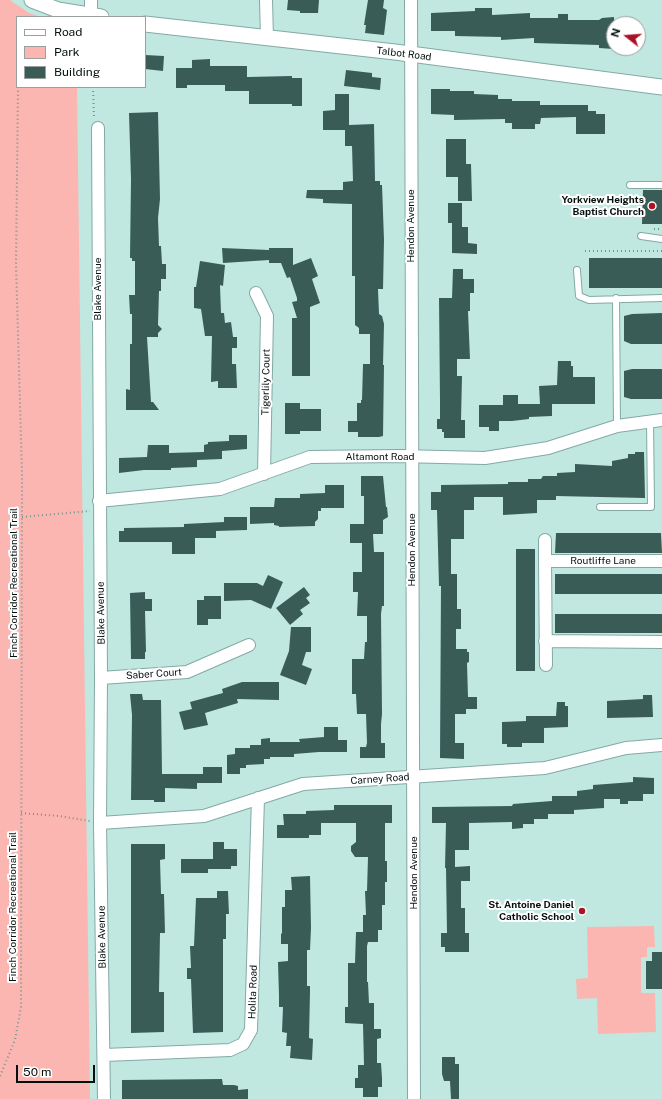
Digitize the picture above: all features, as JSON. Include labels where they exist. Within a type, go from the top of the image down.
[{"type":"street","points":[[32,0],[58,10],[94,16],[91,0]]},
{"type":"street","points":[[266,0],[268,38]]},
{"type":"street","name":"Hendon Avenue","points":[[411,0],[411,456],[414,777],[414,1099]]},
{"type":"street","name":"Talbot Road","points":[[146,24],[411,54],[662,87]]},
{"type":"street","name":"Blake Avenue","points":[[98,128],[96,506],[101,678],[96,822],[104,1055],[104,1099]]},
{"type":"street","name":"Tigerlily Court","points":[[256,293],[267,316],[264,474]]},
{"type":"street","name":"Altamont Road","points":[[96,506],[220,490],[310,457],[411,456],[485,458],[548,448],[617,426],[662,420]]},
{"type":"street","points":[[545,540],[546,665]]},
{"type":"street","name":"Routliffe Lane","points":[[545,561],[662,562]]},
{"type":"street","points":[[546,641],[662,642]]},
{"type":"street","name":"Saber Court","points":[[101,678],[187,672],[249,645]]},
{"type":"street","name":"Carney Road","points":[[96,822],[204,816],[303,784],[546,768],[626,748],[662,745]]},
{"type":"street","name":"Holita Road","points":[[104,1055],[230,1050],[243,1044],[252,1030],[258,798]]},
{"type":"lane","points":[[630,185],[662,185]]},
{"type":"lane","points":[[641,236],[662,239]]},
{"type":"lane","points":[[577,270],[579,296],[589,300],[616,298],[662,298]]},
{"type":"lane","points":[[616,298],[617,426]]},
{"type":"lane","points":[[600,507],[651,507],[650,421]]},
{"type":"path","name":"Finch Corridor Recreational Trail","points":[[0,1076],[13,1046],[21,1014],[22,517],[16,270],[18,88]]},
{"type":"path","points":[[93,88],[93,116],[98,128]]},
{"type":"path","points":[[585,251],[662,251]]},
{"type":"path","points":[[22,517],[96,506]]},
{"type":"path","points":[[21,813],[59,816],[96,822]]},
{"type":"green space","points":[[0,0],[10,0],[29,13],[38,16],[16,16],[16,88],[77,88],[90,1099],[0,1099]]},
{"type":"green space","points":[[654,926],[655,947],[647,947],[647,957],[641,957],[641,993],[655,993],[656,1032],[598,1034],[597,998],[577,999],[576,979],[588,978],[587,927]]},
{"type":"building","points":[[288,0],[319,0],[318,13],[300,13],[300,11],[287,10]]},
{"type":"building","points":[[368,0],[384,0],[383,8],[387,10],[384,35],[365,33],[366,25],[364,25]]},
{"type":"building","points":[[475,8],[492,8],[492,15],[530,13],[530,18],[558,18],[558,14],[568,14],[568,20],[599,20],[606,18],[606,48],[599,48],[599,45],[534,43],[534,38],[501,40],[501,37],[455,36],[455,31],[431,31],[431,13],[475,11]]},
{"type":"building","points":[[146,55],[164,56],[163,71],[146,69]]},
{"type":"building","points":[[210,59],[210,66],[247,66],[247,77],[292,76],[292,78],[302,78],[302,106],[292,106],[292,104],[249,104],[249,91],[225,91],[225,85],[187,85],[187,88],[176,88],[176,68],[192,68],[192,60]]},
{"type":"building","points":[[346,70],[372,73],[372,77],[381,78],[380,90],[344,86]]},
{"type":"building","points":[[431,89],[474,91],[474,94],[498,95],[498,99],[512,99],[512,101],[540,101],[540,105],[588,105],[588,111],[596,111],[596,114],[605,114],[605,134],[576,134],[576,117],[541,118],[540,124],[535,124],[535,129],[512,129],[512,123],[505,123],[505,119],[454,120],[454,115],[431,114]]},
{"type":"building","points":[[335,94],[349,94],[349,125],[374,124],[375,181],[380,181],[380,185],[382,185],[384,240],[383,289],[378,289],[379,314],[382,316],[384,324],[384,365],[383,436],[379,437],[358,437],[358,432],[348,432],[348,421],[357,421],[357,403],[361,403],[362,400],[363,364],[370,364],[370,334],[359,334],[359,328],[355,325],[355,276],[352,276],[352,204],[323,203],[323,199],[306,198],[307,190],[343,190],[343,182],[353,181],[352,146],[345,146],[345,130],[323,130],[323,111],[335,110]]},
{"type":"building","points":[[158,112],[160,199],[158,218],[159,246],[161,246],[162,264],[166,264],[166,279],[161,279],[161,291],[159,291],[158,325],[162,329],[158,333],[158,337],[147,337],[151,402],[153,402],[159,410],[126,410],[126,389],[130,390],[130,344],[132,344],[132,314],[130,314],[129,295],[135,295],[135,261],[132,261],[132,258],[130,258],[131,179],[129,113]]},
{"type":"building","points":[[446,139],[466,139],[466,164],[471,164],[472,201],[458,201],[458,177],[446,177]]},
{"type":"building","name":"Yorkview Heights Baptist Church","points":[[643,190],[662,190],[662,224],[642,224]]},
{"type":"building","points":[[448,203],[462,203],[462,227],[468,227],[468,243],[477,244],[477,254],[452,253],[452,223],[448,223]]},
{"type":"building","points":[[222,248],[269,250],[269,248],[293,248],[293,265],[311,258],[318,276],[312,279],[320,303],[310,307],[310,376],[292,376],[292,318],[297,318],[292,302],[297,301],[297,298],[290,277],[287,278],[281,263],[269,263],[269,260],[223,263]]},
{"type":"building","points":[[589,258],[662,258],[662,288],[589,288]]},
{"type":"building","points":[[200,261],[225,265],[223,286],[220,285],[221,313],[224,313],[225,323],[231,322],[233,337],[237,337],[237,348],[232,348],[232,364],[236,364],[237,388],[218,388],[218,381],[211,382],[212,336],[205,336],[201,309],[194,308],[194,287],[196,287]]},
{"type":"building","points":[[453,269],[463,269],[463,279],[474,279],[474,293],[470,293],[470,311],[468,311],[470,359],[457,359],[457,376],[462,376],[461,420],[465,420],[465,438],[444,438],[444,432],[442,432],[442,429],[437,429],[437,419],[440,419],[439,298],[452,298]]},
{"type":"building","points":[[662,313],[662,344],[631,344],[624,341],[624,316],[632,314]]},
{"type":"building","points":[[558,361],[571,361],[571,366],[573,366],[573,377],[595,377],[595,404],[552,404],[552,416],[529,417],[529,419],[512,421],[499,421],[499,431],[489,431],[489,427],[479,427],[479,405],[503,405],[503,395],[518,395],[518,404],[540,404],[539,386],[557,385]]},
{"type":"building","points":[[632,369],[662,369],[662,399],[631,399],[624,397],[624,371]]},
{"type":"building","points":[[285,403],[300,403],[300,409],[321,409],[321,431],[300,431],[300,434],[285,434]]},
{"type":"building","points":[[229,435],[247,435],[247,449],[222,451],[222,459],[197,460],[197,467],[119,473],[119,458],[147,457],[148,445],[169,445],[169,453],[204,452],[204,445],[208,444],[208,442],[229,441]]},
{"type":"building","points":[[635,452],[644,452],[645,498],[556,496],[556,500],[537,500],[537,513],[503,515],[503,497],[474,497],[474,510],[464,510],[464,539],[451,539],[451,574],[457,574],[457,609],[461,609],[461,629],[456,629],[456,649],[467,649],[467,652],[469,652],[469,662],[467,663],[468,697],[477,697],[477,709],[466,709],[466,714],[455,714],[455,743],[464,743],[464,759],[440,758],[441,586],[439,586],[437,510],[431,510],[431,492],[441,492],[441,485],[508,484],[508,482],[528,482],[528,479],[541,479],[543,476],[557,476],[557,473],[575,472],[575,464],[612,466],[612,461],[628,458],[628,454],[635,454]]},
{"type":"building","points":[[361,476],[383,476],[388,517],[383,520],[383,534],[373,534],[374,552],[384,552],[384,606],[382,606],[381,614],[381,743],[385,743],[385,758],[360,758],[360,747],[366,747],[367,743],[366,714],[357,714],[356,694],[352,694],[352,659],[364,659],[365,642],[367,642],[367,616],[357,616],[358,592],[353,592],[353,572],[362,572],[362,543],[350,543],[350,524],[364,524],[364,496],[361,496]]},
{"type":"building","points":[[325,485],[344,485],[344,508],[321,508],[321,511],[318,511],[318,519],[315,522],[315,526],[279,527],[274,525],[274,523],[250,524],[250,507],[274,507],[275,498],[300,498],[300,494],[325,493]]},
{"type":"building","points":[[224,517],[247,517],[247,530],[216,531],[216,538],[195,538],[195,554],[172,554],[172,542],[119,542],[119,531],[124,531],[124,528],[184,527],[184,524],[224,522]]},
{"type":"building","points":[[556,533],[661,533],[662,553],[555,553]]},
{"type":"building","points":[[516,549],[535,549],[535,671],[516,671]]},
{"type":"building","points":[[555,574],[662,574],[662,594],[555,594]]},
{"type":"building","points":[[268,575],[283,582],[271,609],[251,600],[224,601],[224,583],[257,583],[263,586]]},
{"type":"building","points":[[304,587],[310,595],[306,598],[310,603],[300,610],[303,614],[290,625],[276,608]]},
{"type":"building","points":[[145,592],[145,599],[152,599],[152,611],[145,611],[145,659],[131,659],[130,593]]},
{"type":"building","points":[[204,596],[221,596],[221,619],[208,619],[208,625],[197,625],[197,600],[204,600]]},
{"type":"building","points":[[555,614],[662,614],[662,633],[555,633]]},
{"type":"building","points":[[291,627],[311,627],[311,652],[306,652],[302,665],[312,669],[306,685],[280,675],[289,651]]},
{"type":"building","points":[[242,682],[279,682],[279,700],[237,699],[238,703],[205,713],[208,725],[184,730],[179,712],[192,709],[190,702],[223,693],[222,689]]},
{"type":"building","points":[[130,694],[142,694],[143,700],[161,700],[162,774],[203,774],[203,767],[222,767],[222,783],[197,783],[197,789],[165,788],[165,802],[154,802],[154,800],[131,800],[132,715]]},
{"type":"building","points":[[643,695],[652,695],[653,717],[607,718],[607,701],[643,699]]},
{"type":"building","points":[[557,702],[565,702],[565,706],[568,706],[568,727],[544,728],[544,743],[522,743],[522,747],[507,747],[507,744],[502,744],[502,722],[526,721],[526,716],[556,716]]},
{"type":"building","points":[[324,727],[338,727],[338,740],[347,740],[347,752],[319,752],[294,754],[294,757],[270,757],[270,759],[264,759],[264,764],[246,765],[246,768],[240,768],[240,774],[227,774],[227,755],[235,754],[235,748],[250,748],[250,745],[261,745],[261,739],[270,738],[270,742],[300,742],[299,739],[324,737]]},
{"type":"building","points":[[633,777],[654,778],[654,794],[643,794],[643,801],[628,801],[628,804],[620,804],[620,799],[604,799],[604,808],[574,810],[574,814],[548,814],[548,819],[534,819],[534,824],[523,824],[523,828],[512,829],[512,822],[469,823],[469,850],[455,850],[455,867],[470,866],[470,881],[461,881],[461,908],[465,908],[465,933],[469,933],[469,952],[445,952],[445,947],[441,947],[441,933],[447,933],[445,868],[446,823],[432,823],[432,807],[512,806],[513,804],[552,801],[552,796],[577,796],[577,791],[593,789],[593,785],[633,782]]},
{"type":"building","points":[[334,805],[392,805],[392,823],[385,823],[385,861],[387,861],[387,882],[385,882],[385,905],[382,905],[382,930],[378,930],[378,942],[368,942],[367,946],[367,982],[369,1003],[374,1003],[374,1029],[381,1029],[381,1038],[377,1039],[377,1063],[381,1063],[382,1087],[378,1087],[378,1097],[363,1097],[363,1088],[355,1088],[355,1078],[358,1078],[358,1065],[364,1065],[363,1024],[345,1023],[345,1007],[348,1007],[348,963],[355,963],[356,932],[363,932],[363,915],[366,915],[365,891],[367,891],[368,857],[355,857],[351,851],[351,846],[356,842],[356,823],[321,823],[321,835],[309,835],[309,838],[277,838],[277,825],[284,825],[283,814],[306,814],[306,811],[334,810]]},
{"type":"building","points":[[213,842],[224,842],[224,849],[237,849],[237,866],[231,866],[231,869],[208,869],[208,873],[181,873],[181,859],[213,859]]},
{"type":"building","points":[[131,844],[165,844],[165,859],[160,860],[161,894],[164,894],[165,933],[160,933],[159,992],[164,992],[164,1032],[131,1033]]},
{"type":"building","points":[[310,876],[311,928],[310,950],[307,950],[307,986],[310,986],[309,1038],[313,1039],[312,1060],[290,1058],[291,1046],[286,1046],[287,1033],[282,1032],[283,1007],[279,1007],[278,962],[288,961],[288,944],[281,944],[282,907],[285,907],[285,890],[292,890],[291,877]]},
{"type":"building","points":[[217,891],[228,891],[229,914],[226,914],[226,939],[223,939],[223,1032],[193,1033],[191,979],[187,979],[187,968],[191,968],[190,946],[194,946],[196,898],[217,898]]},
{"type":"building","points":[[652,952],[662,952],[662,989],[646,989],[646,961],[652,961]]},
{"type":"building","points":[[442,1057],[455,1057],[455,1064],[459,1064],[459,1099],[451,1099],[450,1081],[444,1081],[442,1074]]},
{"type":"building","points":[[222,1079],[223,1085],[238,1086],[238,1090],[248,1089],[248,1099],[122,1099],[122,1080]]},
{"type":"place","name":"Yorkview Heights Baptist Church","points":[[652,206]]},
{"type":"place","name":"St. Antoine Daniel Catholic School","points":[[582,911]]}]
